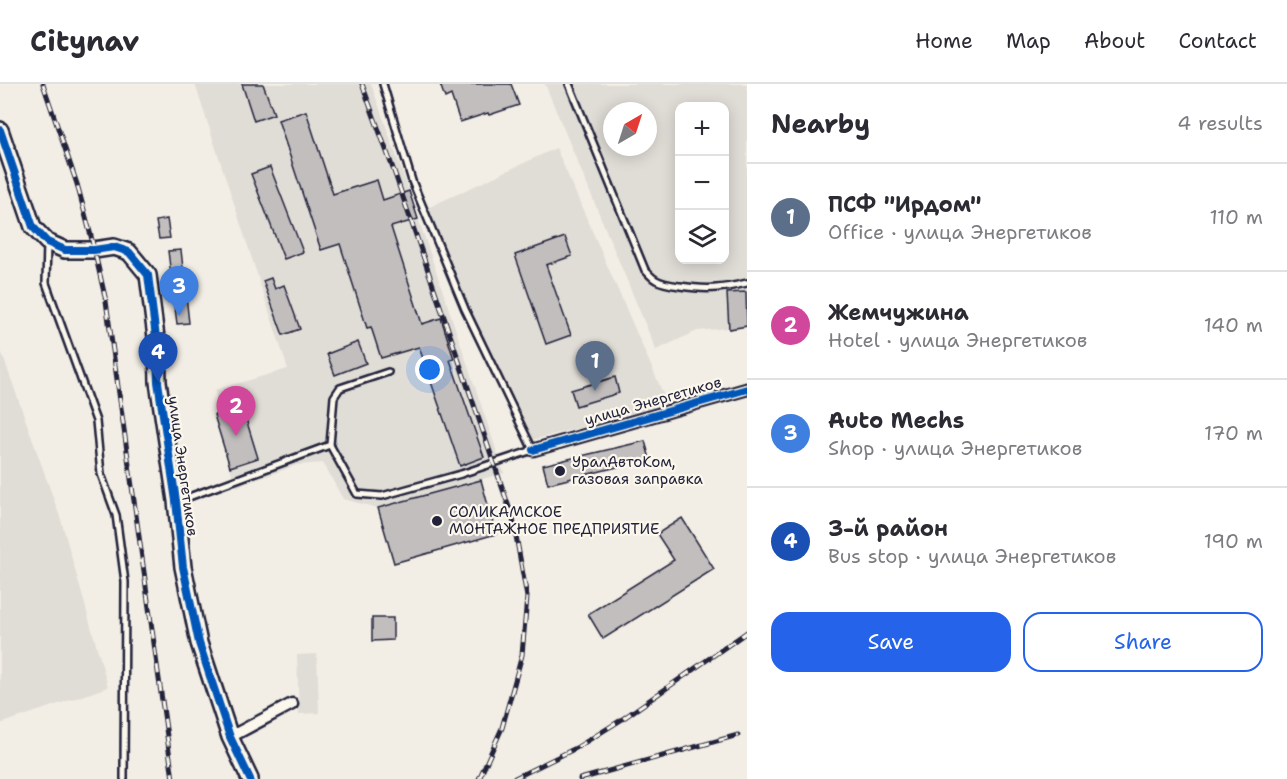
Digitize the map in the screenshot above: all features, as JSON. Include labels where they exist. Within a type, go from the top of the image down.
[{"type":"street","points":[[0,130],[33,226],[47,242]]},
{"type":"street","name":"улица Энергетиков","points":[[47,242],[65,250],[114,247],[129,252],[148,275],[157,345],[158,382],[176,501],[183,567],[199,643],[230,737],[250,779]]},
{"type":"street","name":"улица Энергетиков","points":[[533,450],[747,388]]},
{"type":"street","points":[[230,737],[292,704]]},
{"type":"lane","points":[[383,84],[416,192],[465,309],[533,450],[461,474],[382,496],[357,494],[330,445],[334,398],[340,388],[388,372]]},
{"type":"lane","points":[[579,84],[570,86],[645,270],[655,280],[665,284],[708,289],[747,283]]},
{"type":"lane","points":[[47,242],[46,283],[96,421],[101,474],[116,514],[125,582],[124,779]]},
{"type":"lane","points":[[176,501],[330,445]]},
{"type":"shaded area","points":[[195,84],[371,84],[504,473],[378,508],[343,499],[323,463],[297,465],[236,487],[214,415],[218,413],[215,390],[288,369]]},
{"type":"shaded area","points":[[545,84],[747,84],[747,326],[697,331],[656,350]]},
{"type":"shaded area","points":[[556,148],[668,405],[532,440],[423,210]]},
{"type":"shaded area","points":[[0,348],[61,520],[108,687],[0,724]]},
{"type":"shaded area","points":[[317,654],[319,713],[299,714],[297,655]]},
{"type":"building","points":[[242,84],[263,84],[274,114],[254,121]]},
{"type":"building","points":[[440,84],[511,84],[519,105],[460,122],[451,95],[445,98]]},
{"type":"building","points":[[306,111],[333,194],[377,180],[383,200],[409,191],[418,219],[391,227],[422,324],[441,318],[454,359],[450,360],[484,457],[460,466],[419,347],[381,358],[371,327],[367,328],[340,244],[321,250],[278,120]]},
{"type":"building","points":[[270,167],[303,252],[284,259],[251,174]]},
{"type":"building","points":[[167,219],[170,238],[159,239],[156,221]]},
{"type":"building","points":[[565,237],[572,256],[546,265],[571,335],[546,344],[515,255]]},
{"type":"building","points":[[181,250],[189,323],[177,324],[168,251]]},
{"type":"building","points":[[271,278],[275,289],[284,285],[300,329],[283,335],[263,281]]},
{"type":"building","points":[[746,292],[747,326],[729,329],[727,293]]},
{"type":"building","points":[[358,342],[366,363],[335,375],[327,354]]},
{"type":"building","points":[[615,377],[619,393],[576,406],[571,390]]},
{"type":"building","points":[[242,406],[258,458],[230,467],[214,415]]},
{"type":"building","points":[[645,441],[650,459],[548,484],[543,465]]},
{"type":"building","name":"СОЛИКАМСКОЕ МОНТАЖНОЕ ПРЕДПРИЯТИЕ","points":[[481,480],[496,534],[394,563],[378,508]]},
{"type":"building","points":[[682,518],[714,569],[603,639],[588,614],[674,560],[657,534]]},
{"type":"building","points":[[372,618],[393,618],[393,640],[372,641]]},
{"type":"railway","points":[[43,84],[77,184],[106,301],[173,779]]},
{"type":"railway","points":[[362,84],[513,519],[527,597],[522,655],[502,728],[479,779]]},
{"type":"railway","points":[[513,779],[576,748],[621,720],[747,632]]},
{"type":"railway","points":[[580,779],[738,735]]},
{"type":"cycle path","points":[[0,130],[33,227],[47,242],[65,250],[114,247],[129,252],[148,275],[157,345],[158,382],[176,501],[183,567],[199,643],[230,737],[250,779]]},
{"type":"cycle path","points":[[533,450],[747,389]]},
{"type":"place","name":"Auto Mechs","points":[[179,316]]},
{"type":"place","name":"3-й район","points":[[158,382]]},
{"type":"place","name":"ПСФ \"Ирдом\"","points":[[595,391]]},
{"type":"place","name":"Жемчужина","points":[[236,436]]},
{"type":"place","name":"УралАвтоКом, газовая заправка","points":[[560,471]]},
{"type":"place","name":"СОЛИКАМСКОЕ МОНТАЖНОЕ ПРЕДПРИЯТИЕ","points":[[437,521]]}]
